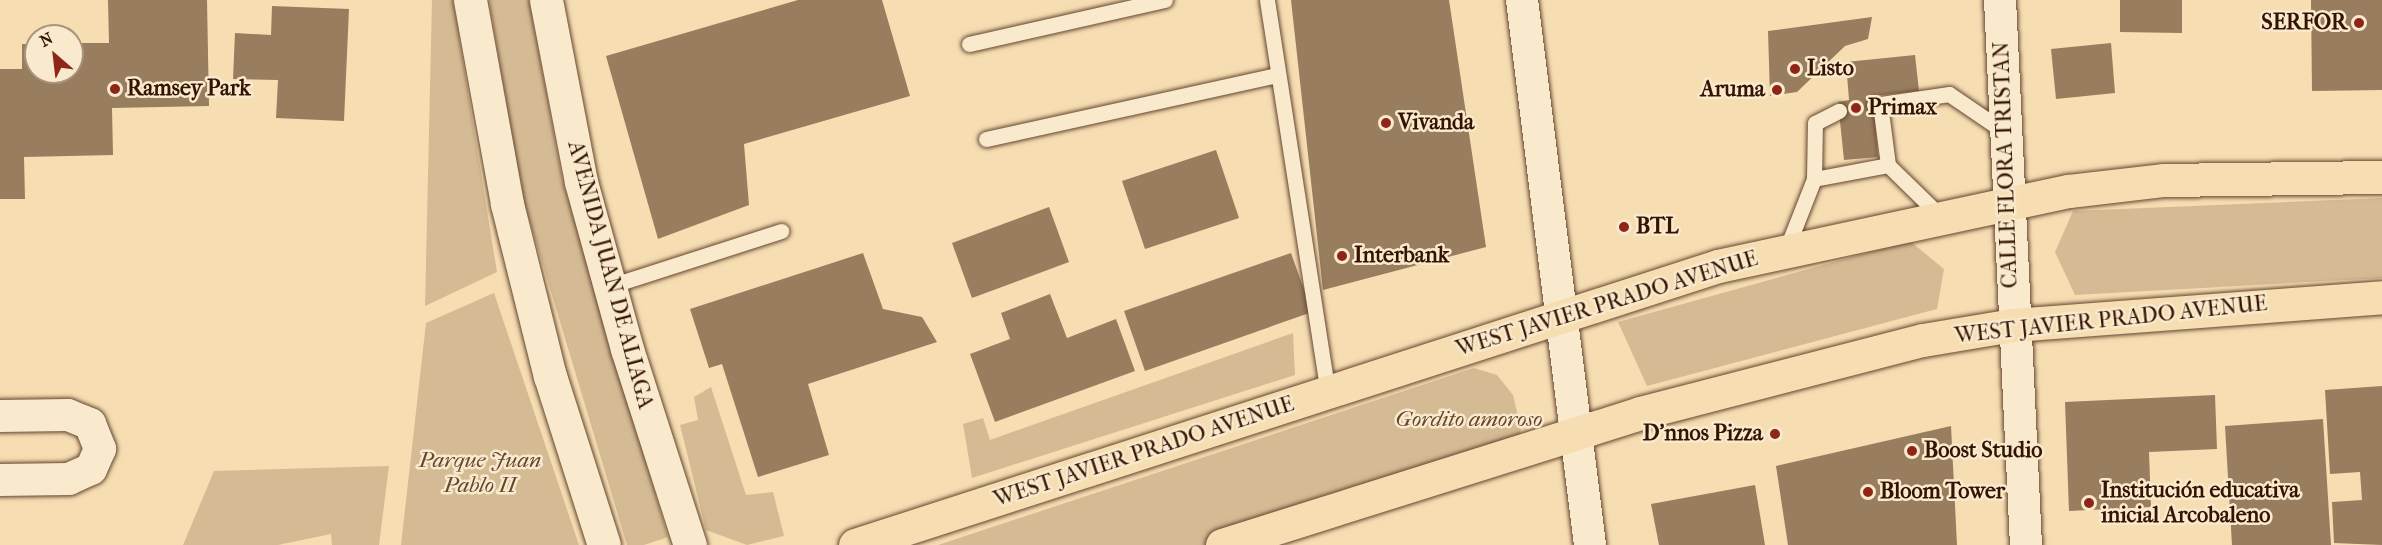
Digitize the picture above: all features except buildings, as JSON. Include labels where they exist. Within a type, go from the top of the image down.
[{"type":"main road","points":[[470,0],[507,204],[550,376],[604,545]]},
{"type":"main road","name":"AVENIDA JUAN DE ALIAGA","points":[[546,0],[581,182],[610,286],[690,545]]},
{"type":"main road","name":"WEST JAVIER PRADO AVENUE","points":[[855,545],[1564,315],[1786,250],[1939,215],[2008,202],[2164,180],[2382,177]]},
{"type":"main road","name":"WEST JAVIER PRADO AVENUE","points":[[1222,545],[1579,433],[1808,368],[2013,325],[2382,297]]},
{"type":"street","points":[[1522,0],[1579,433],[1590,545]]},
{"type":"street","name":"CALLE FLORA TRISTAN","points":[[2000,0],[2013,325],[2026,545]]},
{"type":"street","points":[[0,416],[68,416],[90,424],[100,449],[91,469],[69,479],[0,480]]},
{"type":"lane","points":[[969,44],[1166,0]]},
{"type":"lane","points":[[1267,0],[1328,393]]},
{"type":"lane","points":[[986,139],[1278,75]]},
{"type":"lane","points":[[1939,215],[1888,165],[1877,104],[1949,94],[2005,132]]},
{"type":"lane","points":[[1786,250],[1814,179],[1815,123],[1839,111]]},
{"type":"lane","points":[[1814,179],[1888,165]]},
{"type":"lane","points":[[610,286],[781,231]]},
{"type":"green space","points":[[432,0],[453,0],[497,272],[425,306]]},
{"type":"green space","points":[[489,0],[529,0],[562,178],[668,537],[644,545],[627,545],[522,195]]},
{"type":"green space","points":[[2382,198],[2382,278],[2075,295],[2055,252],[2073,211]]},
{"type":"green space","points":[[1910,241],[1944,269],[1937,309],[1647,386],[1618,322]]},
{"type":"green space","name":"Parque Juan Pablo II","points":[[494,293],[579,545],[401,545],[426,323]]},
{"type":"green space","points":[[1293,333],[1295,375],[972,478],[963,424],[983,418],[990,440]]},
{"type":"green space","name":"Gordito amoroso","points":[[1474,368],[1497,375],[1513,395],[1521,429],[1514,454],[1233,545],[938,545]]},
{"type":"green space","points":[[711,387],[746,495],[773,492],[784,536],[747,545],[706,530],[680,425],[698,420],[694,397]]},
{"type":"green space","points":[[389,466],[379,545],[332,545],[331,534],[278,545],[183,545],[214,471]]},
{"type":"place","name":"SERFOR","points":[[2359,23]]},
{"type":"place","name":"Listo","points":[[1795,69]]},
{"type":"place","name":"Ramsey Park","points":[[115,89]]},
{"type":"place","name":"Aruma","points":[[1777,90]]},
{"type":"place","name":"Primax","points":[[1856,108]]},
{"type":"place","name":"Vivanda","points":[[1386,123]]},
{"type":"place","name":"BTL","points":[[1624,227]]},
{"type":"place","name":"Interbank","points":[[1342,256]]},
{"type":"place","name":"D'nnos Pizza","points":[[1775,434]]},
{"type":"place","name":"Boost Studio","points":[[1912,451]]},
{"type":"place","name":"Bloom Tower","points":[[1868,492]]},
{"type":"place","name":"Institución educativa inicial Arcobaleno","points":[[2089,503]]}]
